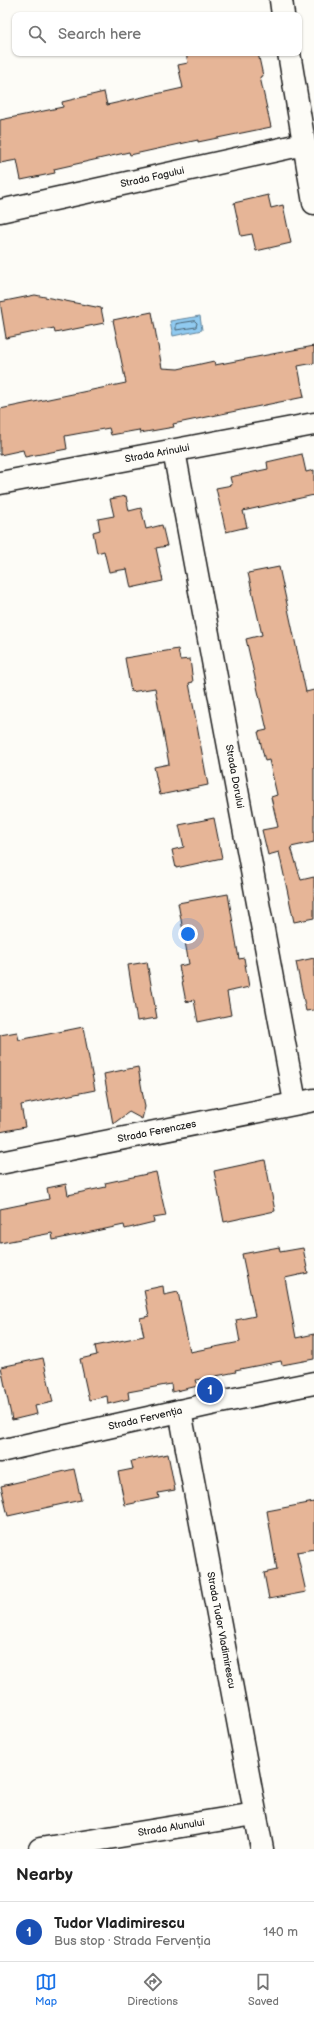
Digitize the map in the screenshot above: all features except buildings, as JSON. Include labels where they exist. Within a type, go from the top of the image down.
[{"type":"street","points":[[281,0],[283,12]]},
{"type":"street","points":[[289,56],[314,203]]},
{"type":"street","name":"Strada Fagului","points":[[0,210],[304,144]]},
{"type":"street","name":"Strada Arinului","points":[[0,483],[314,424]]},
{"type":"street","name":"Strada Dorului","points":[[174,451],[304,1101]]},
{"type":"street","name":"Strada Ferenczes","points":[[0,1163],[304,1101]]},
{"type":"street","name":"Strada Fervenția","points":[[0,1451],[220,1402],[314,1384]]},
{"type":"street","name":"Strada Tudor Vladimirescu","points":[[180,1412],[262,1849]]},
{"type":"street","name":"Strada Alunului","points":[[40,1849],[255,1814]]},
{"type":"water","points":[[200,316],[202,330],[173,336],[170,321]]},
{"type":"place","name":"Tudor Vladimirescu","points":[[210,1390]]}]
